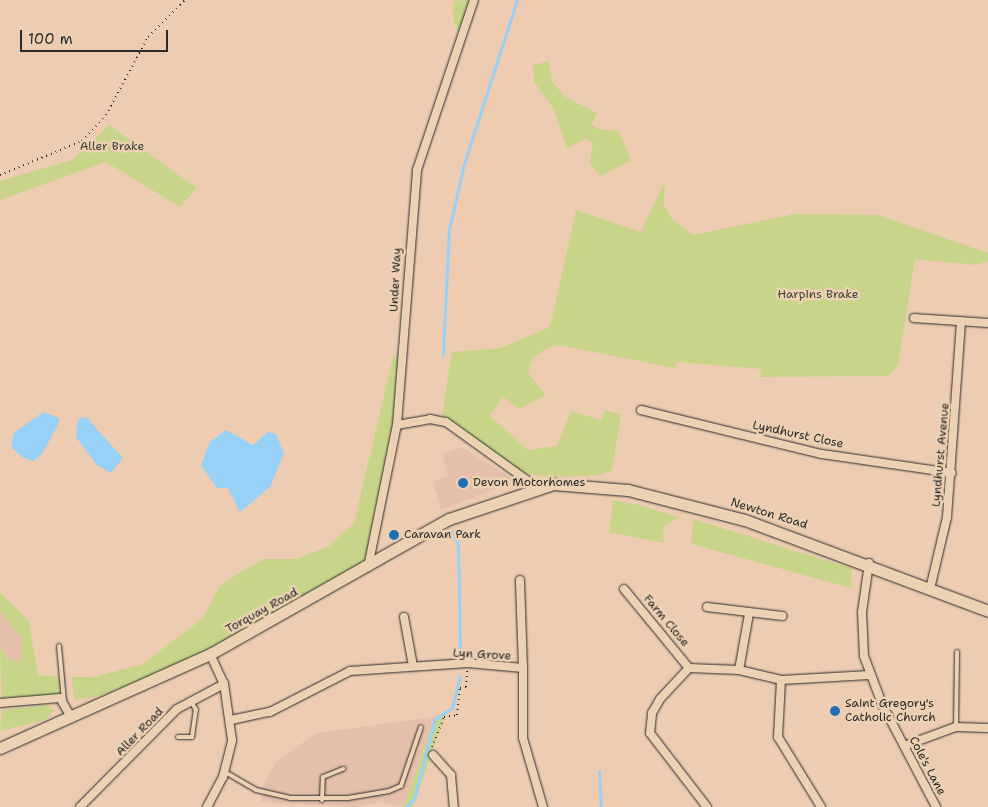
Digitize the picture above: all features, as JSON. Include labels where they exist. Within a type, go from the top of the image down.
[{"type":"street","name":"Under Way","points":[[368,567],[397,425],[417,170],[474,0]]},
{"type":"street","points":[[914,318],[988,323]]},
{"type":"street","name":"Lyndhurst Avenue","points":[[930,589],[952,473],[961,322]]},
{"type":"street","name":"Lyndhurst Close","points":[[641,410],[822,454],[952,473]]},
{"type":"street","points":[[397,425],[430,419],[446,422],[528,481],[532,489]]},
{"type":"street","name":"Newton Road","points":[[532,489],[569,484],[628,490],[745,520],[869,563],[988,611]]},
{"type":"street","name":"Torquay Road","points":[[0,748],[70,715],[210,654],[368,567],[423,532],[532,489]]},
{"type":"street","name":"Cole's Lane","points":[[869,563],[862,632],[870,675],[936,807]]},
{"type":"street","name":"Lyn Grove","points":[[231,720],[270,712],[333,676],[413,666],[468,663],[523,668],[520,580]]},
{"type":"street","name":"Farm Close","points":[[624,589],[689,668]]},
{"type":"street","points":[[707,607],[750,614],[782,616]]},
{"type":"street","points":[[739,670],[750,614]]},
{"type":"street","points":[[404,617],[413,666]]},
{"type":"street","points":[[206,807],[225,772],[231,756],[231,720],[224,684],[210,654]]},
{"type":"street","points":[[523,668],[523,738],[544,807]]},
{"type":"street","points":[[705,806],[650,733],[652,713],[660,698],[689,668],[739,670],[781,680],[870,675]]},
{"type":"street","points":[[781,680],[778,737],[822,807]]},
{"type":"street","name":"Aller Road","points":[[80,807],[190,698],[224,684]]},
{"type":"street","points":[[0,704],[40,698],[60,698],[70,715]]},
{"type":"street","points":[[904,746],[956,727],[988,728]]},
{"type":"street","points":[[433,755],[451,775],[454,807]]},
{"type":"lane","points":[[59,646],[64,703]]},
{"type":"lane","points":[[956,727],[957,652]]},
{"type":"lane","points":[[178,736],[192,737],[196,710],[190,698]]},
{"type":"lane","points":[[225,772],[270,796],[322,800],[401,786],[421,727]]},
{"type":"lane","points":[[322,800],[323,778],[343,769]]},
{"type":"path","points":[[0,175],[82,141],[106,115],[148,37],[184,0]]},
{"type":"path","points":[[433,755],[444,717],[457,715],[468,663]]},
{"type":"shaded area","points":[[462,447],[516,481],[441,510],[433,481],[448,476],[442,454]]},
{"type":"shaded area","points":[[0,611],[22,639],[23,660],[11,661],[0,648]]},
{"type":"shaded area","points":[[435,717],[404,807],[382,802],[355,807],[261,802],[263,786],[276,762],[316,733]]},
{"type":"green space","points":[[470,0],[460,33],[454,24],[453,1]]},
{"type":"green space","points":[[549,61],[552,81],[564,96],[597,113],[591,124],[598,129],[619,131],[631,161],[600,176],[590,163],[593,143],[586,139],[567,148],[553,108],[534,82],[533,65]]},
{"type":"green space","name":"Aller Brake","points":[[109,125],[197,188],[180,207],[106,162],[0,200],[0,181],[72,160]]},
{"type":"green space","name":"Harpins Brake","points":[[665,180],[664,205],[672,219],[693,235],[794,214],[878,215],[988,253],[988,261],[976,265],[915,259],[898,365],[888,376],[760,377],[761,369],[677,362],[675,368],[558,345],[546,349],[532,359],[528,373],[546,395],[520,409],[503,397],[490,416],[528,450],[557,446],[571,411],[601,420],[605,410],[621,414],[612,470],[600,475],[546,477],[521,472],[442,415],[452,352],[500,348],[550,327],[576,210],[641,232]]},
{"type":"green space","points":[[394,353],[401,364],[397,405],[368,567],[195,662],[99,696],[75,700],[71,677],[94,677],[143,664],[203,618],[219,587],[230,579],[263,559],[297,559],[329,546],[354,523]]},
{"type":"green space","points":[[613,500],[639,505],[679,517],[663,527],[664,543],[609,532]]},
{"type":"green space","points":[[693,519],[851,568],[851,588],[691,544]]},
{"type":"green space","points":[[0,593],[29,621],[38,675],[59,677],[60,698],[2,703],[0,648],[11,661],[22,660],[22,639],[0,611]]},
{"type":"green space","points":[[47,705],[54,711],[45,720],[0,731],[2,710]]},
{"type":"green space","points":[[445,714],[413,807],[404,807],[435,717]]},
{"type":"water","points":[[43,412],[59,418],[58,425],[42,454],[33,461],[22,457],[11,447],[14,433]]},
{"type":"water","points":[[86,417],[123,458],[111,473],[97,465],[76,437],[78,419]]},
{"type":"water","points":[[226,430],[253,445],[268,432],[276,434],[284,454],[270,487],[240,512],[228,488],[217,488],[201,465],[210,442]]},
{"type":"waterway","points":[[443,355],[449,229],[464,164],[517,0]]},
{"type":"waterway","points":[[452,531],[458,544],[460,652]]},
{"type":"waterway","points":[[406,807],[414,799],[435,719],[452,708],[460,676]]},
{"type":"waterway","points":[[599,771],[601,807]]},
{"type":"place","name":"Devon Motorhomes","points":[[463,483]]},
{"type":"place","name":"Caravan Park","points":[[394,535]]},
{"type":"place","name":"Saint Gregory's Catholic Church","points":[[835,711]]}]
